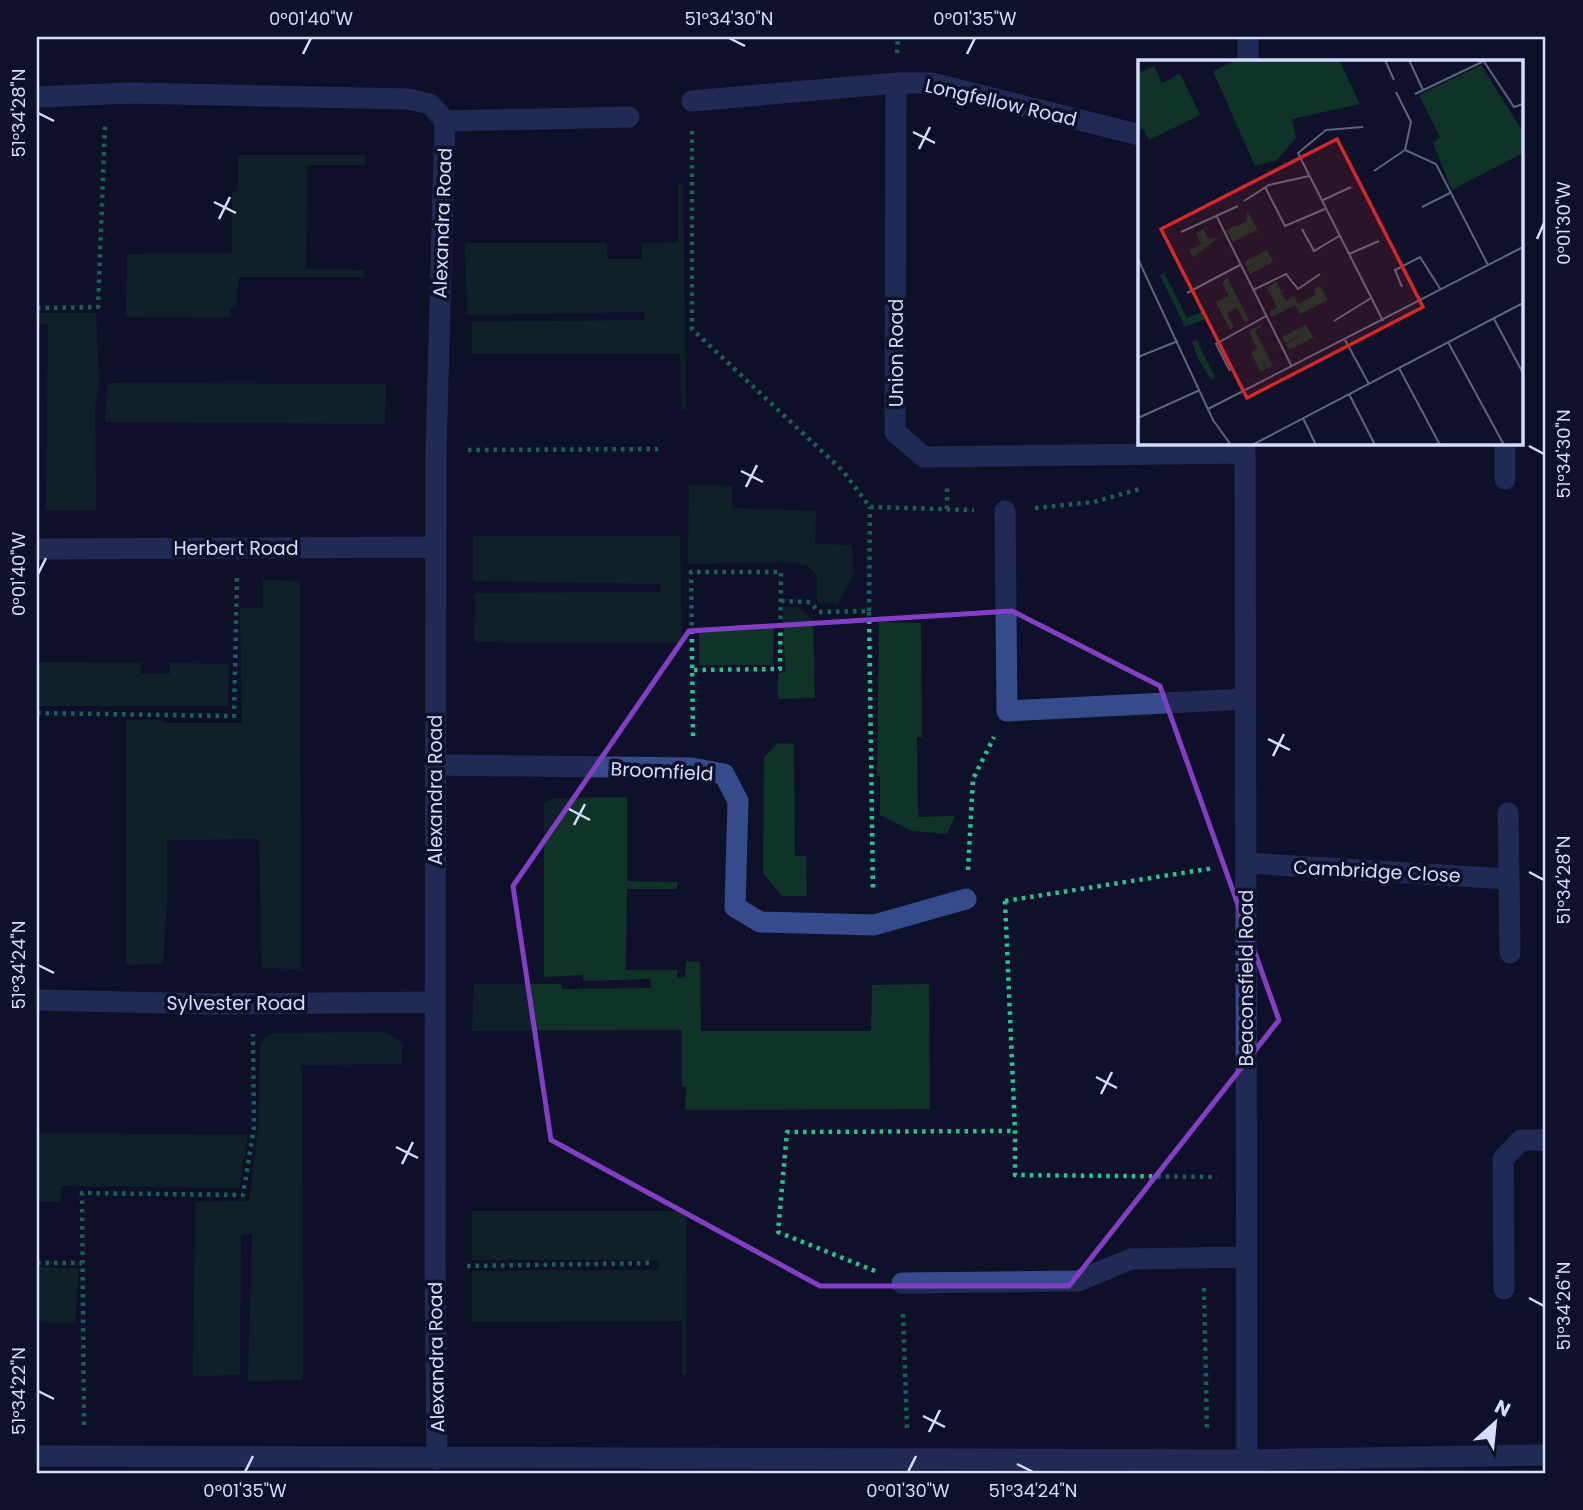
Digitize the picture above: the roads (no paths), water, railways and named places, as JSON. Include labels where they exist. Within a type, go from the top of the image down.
[{"type":"street","points":[[1248,37],[1248,60]]},
{"type":"street","name":"Longfellow Road","points":[[692,101],[896,83],[931,83],[1138,135]]},
{"type":"street","name":"Union Road","points":[[896,83],[895,432],[924,457],[1245,448]]},
{"type":"street","name":"Alexandra Road","points":[[37,97],[131,93],[408,99],[430,104],[445,121],[435,547],[437,1459]]},
{"type":"street","name":"Alexandra Road","points":[[445,121],[629,117]]},
{"type":"street","points":[[1505,444],[1505,479]]},
{"type":"street","name":"Beaconsfield Road","points":[[1245,448],[1247,1460]]},
{"type":"street","points":[[1005,511],[1007,711],[1245,699]]},
{"type":"street","name":"Herbert Road","points":[[37,549],[435,547]]},
{"type":"street","name":"Broomfield","points":[[435,765],[692,768],[724,774],[738,801],[736,907],[760,922],[874,925],[966,900]]},
{"type":"street","points":[[1508,813],[1510,953]]},
{"type":"street","name":"Cambridge Close","points":[[1246,863],[1508,879]]},
{"type":"street","name":"Sylvester Road","points":[[37,1000],[252,1004],[435,1002]]},
{"type":"street","points":[[1504,1289],[1503,1159],[1521,1140],[1546,1140]]},
{"type":"street","points":[[902,1283],[1078,1281],[1131,1259],[1246,1257]]},
{"type":"street","points":[[37,1456],[908,1465],[1546,1454]]}]
